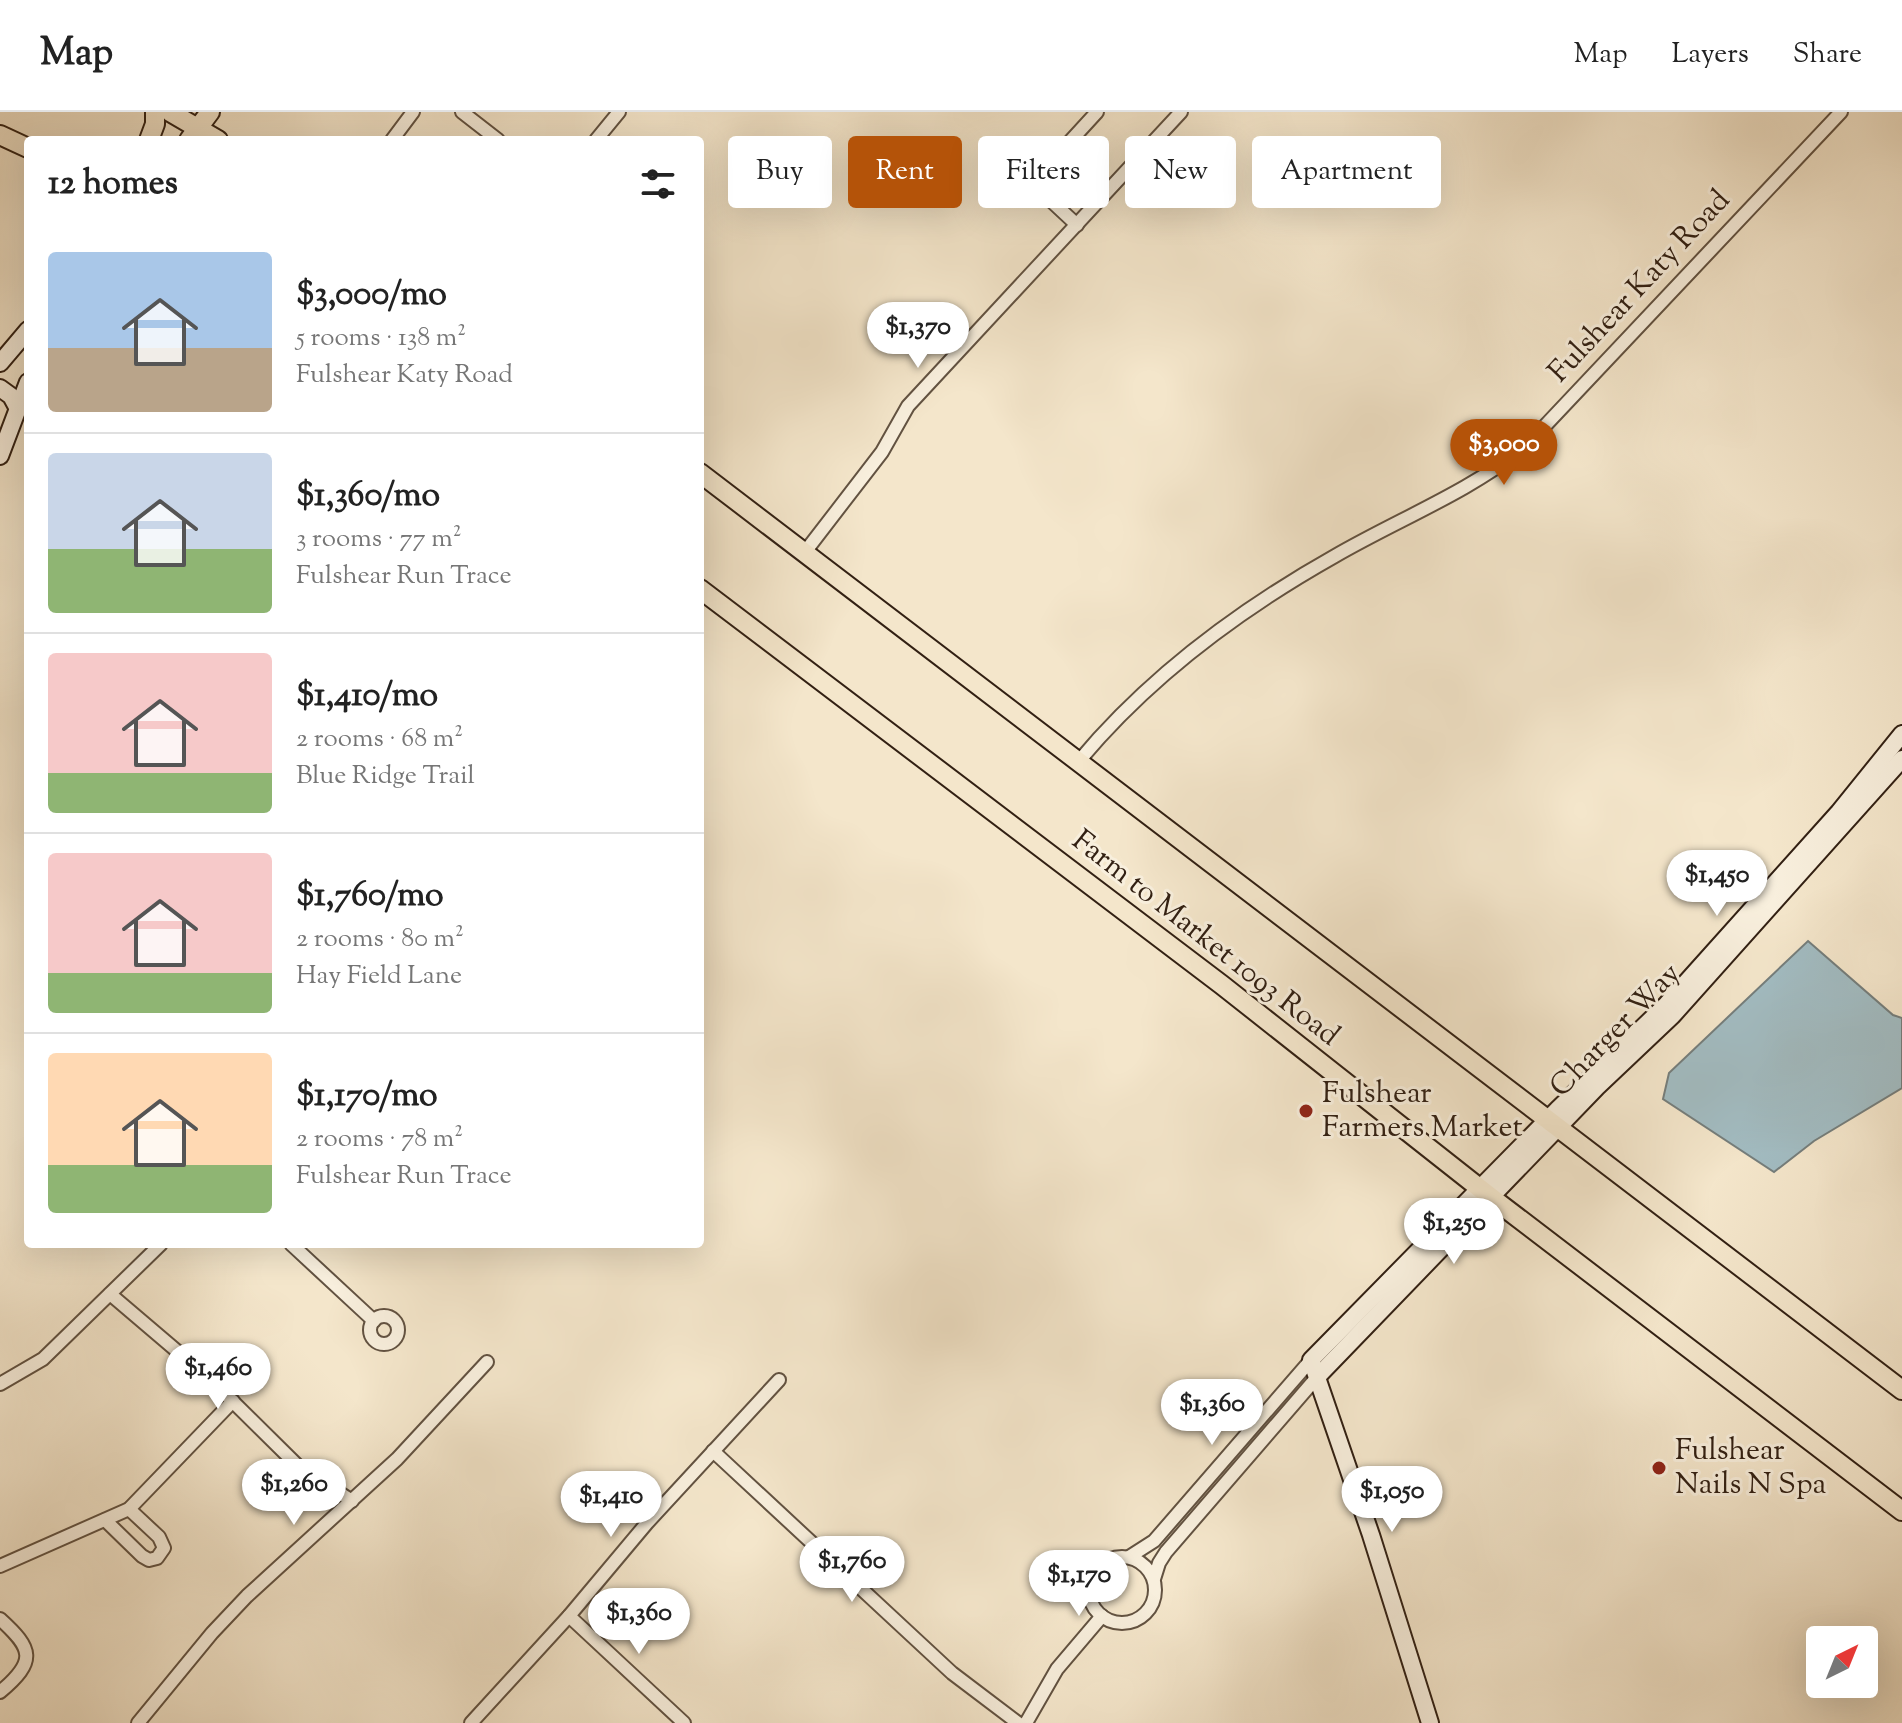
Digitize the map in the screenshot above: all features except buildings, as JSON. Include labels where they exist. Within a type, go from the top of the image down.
[{"type":"main road","points":[[150,136],[155,112]]},
{"type":"main road","points":[[170,112],[193,134],[210,112]]},
{"type":"main road","points":[[0,135],[24,146]]},
{"type":"main road","name":"Farm to Market 1093 Road","points":[[704,476],[1902,1390]]},
{"type":"main road","name":"Farm to Market 1093 Road","points":[[704,592],[1222,985],[1487,1194],[1902,1511]]},
{"type":"street","points":[[395,136],[413,112]]},
{"type":"street","points":[[462,112],[493,136]]},
{"type":"street","points":[[599,136],[619,112]]},
{"type":"street","points":[[1077,225],[1032,183],[1097,112]]},
{"type":"street","points":[[805,552],[882,452],[908,406],[1181,112]]},
{"type":"street","name":"Fulshear Katy Road","points":[[1079,761],[1123,709],[1174,664],[1226,626],[1334,556],[1490,474],[1525,447],[1841,112]]},
{"type":"street","points":[[0,363],[24,335]]},
{"type":"street","points":[[0,388],[11,396],[17,407]]},
{"type":"street","points":[[0,456],[24,391]]},
{"type":"street","name":"Charger Way","points":[[1555,1123],[1839,812],[1902,734]]},
{"type":"street","name":"Charger Way","points":[[1555,1123],[1672,1016],[1902,759]]},
{"type":"street","points":[[1487,1194],[1311,1360],[1154,1541],[1129,1557],[1107,1560],[1092,1576],[1090,1597],[1102,1616],[1119,1623],[1138,1620],[1151,1607],[1155,1598],[1154,1579],[1166,1552],[1318,1376],[1555,1123]]},
{"type":"street","points":[[0,1384],[43,1359],[157,1248]]},
{"type":"street","points":[[295,1248],[374,1321]]},
{"type":"street","points":[[110,1294],[233,1401],[298,1466],[352,1501]]},
{"type":"street","points":[[1311,1360],[1430,1723]]},
{"type":"street","points":[[138,1723],[230,1614],[297,1548],[397,1459],[487,1362]]},
{"type":"street","points":[[471,1723],[569,1616],[647,1523],[779,1380]]},
{"type":"street","points":[[0,1566],[129,1509],[233,1401]]},
{"type":"street","points":[[713,1451],[952,1673],[1018,1723]]},
{"type":"street","points":[[105,1520],[142,1556],[149,1560],[157,1558],[164,1548],[162,1540],[129,1509]]},
{"type":"street","points":[[1129,1557],[1144,1564],[1154,1579]]},
{"type":"street","points":[[569,1616],[684,1723]]},
{"type":"street","points":[[1026,1723],[1057,1669],[1102,1616]]},
{"type":"street","points":[[0,1619],[25,1644],[28,1652],[24,1666],[0,1692]]},
{"type":"water","points":[[1808,941],[1893,1015],[1902,1018],[1902,1088],[1814,1141],[1774,1172],[1663,1099],[1669,1073]]},
{"type":"place","name":"Fulshear Farmers Market","points":[[1306,1111]]},
{"type":"place","name":"Fulshear Nails N Spa","points":[[1659,1468]]}]
